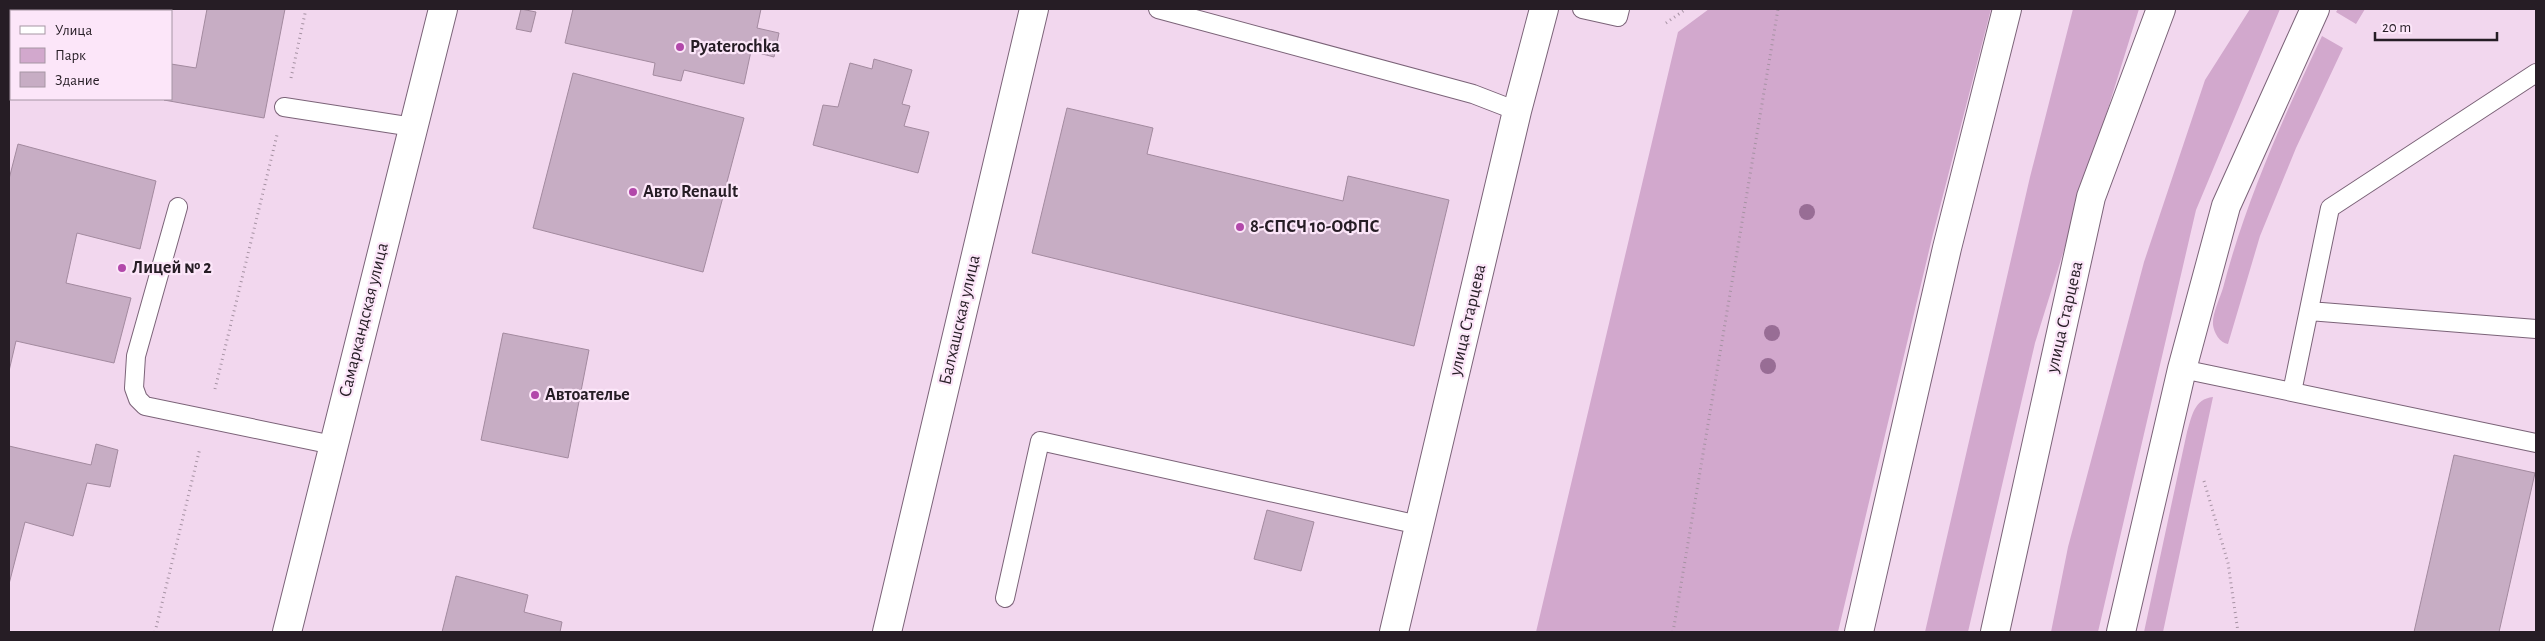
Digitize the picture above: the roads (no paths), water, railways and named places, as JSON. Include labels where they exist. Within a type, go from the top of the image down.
[{"type":"street","name":"Самаркандская улица","points":[[288,632],[443,9]]},
{"type":"street","name":"Балхашская улица","points":[[887,632],[1034,9]]},
{"type":"street","name":"улица Старцева","points":[[1394,632],[1517,111],[1544,9]]},
{"type":"street","points":[[1860,632],[1947,248],[2007,9]]},
{"type":"street","name":"улица Старцева","points":[[1995,632],[2091,197],[2161,9]]},
{"type":"street","points":[[2122,632],[2182,369],[2226,206],[2315,9]]},
{"type":"lane","points":[[1158,9],[1473,94],[1517,111]]},
{"type":"lane","points":[[1582,9],[1618,17],[1620,9]]},
{"type":"lane","points":[[2292,392],[2330,208],[2536,73]]},
{"type":"lane","points":[[284,107],[413,127]]},
{"type":"lane","points":[[178,207],[136,356],[134,388],[138,399],[145,406],[333,446]]},
{"type":"lane","points":[[2309,310],[2536,329]]},
{"type":"lane","points":[[2182,369],[2536,443]]},
{"type":"lane","points":[[1006,598],[1040,441],[1419,525]]},
{"type":"place","name":"Pyaterochka","points":[[680,47]]},
{"type":"place","name":"Авто Renault","points":[[633,192]]},
{"type":"place","name":"8-СПСЧ 10-ОФПС","points":[[1240,227]]},
{"type":"place","name":"Лицей № 2","points":[[122,268]]},
{"type":"place","name":"Автоателье","points":[[535,395]]}]
